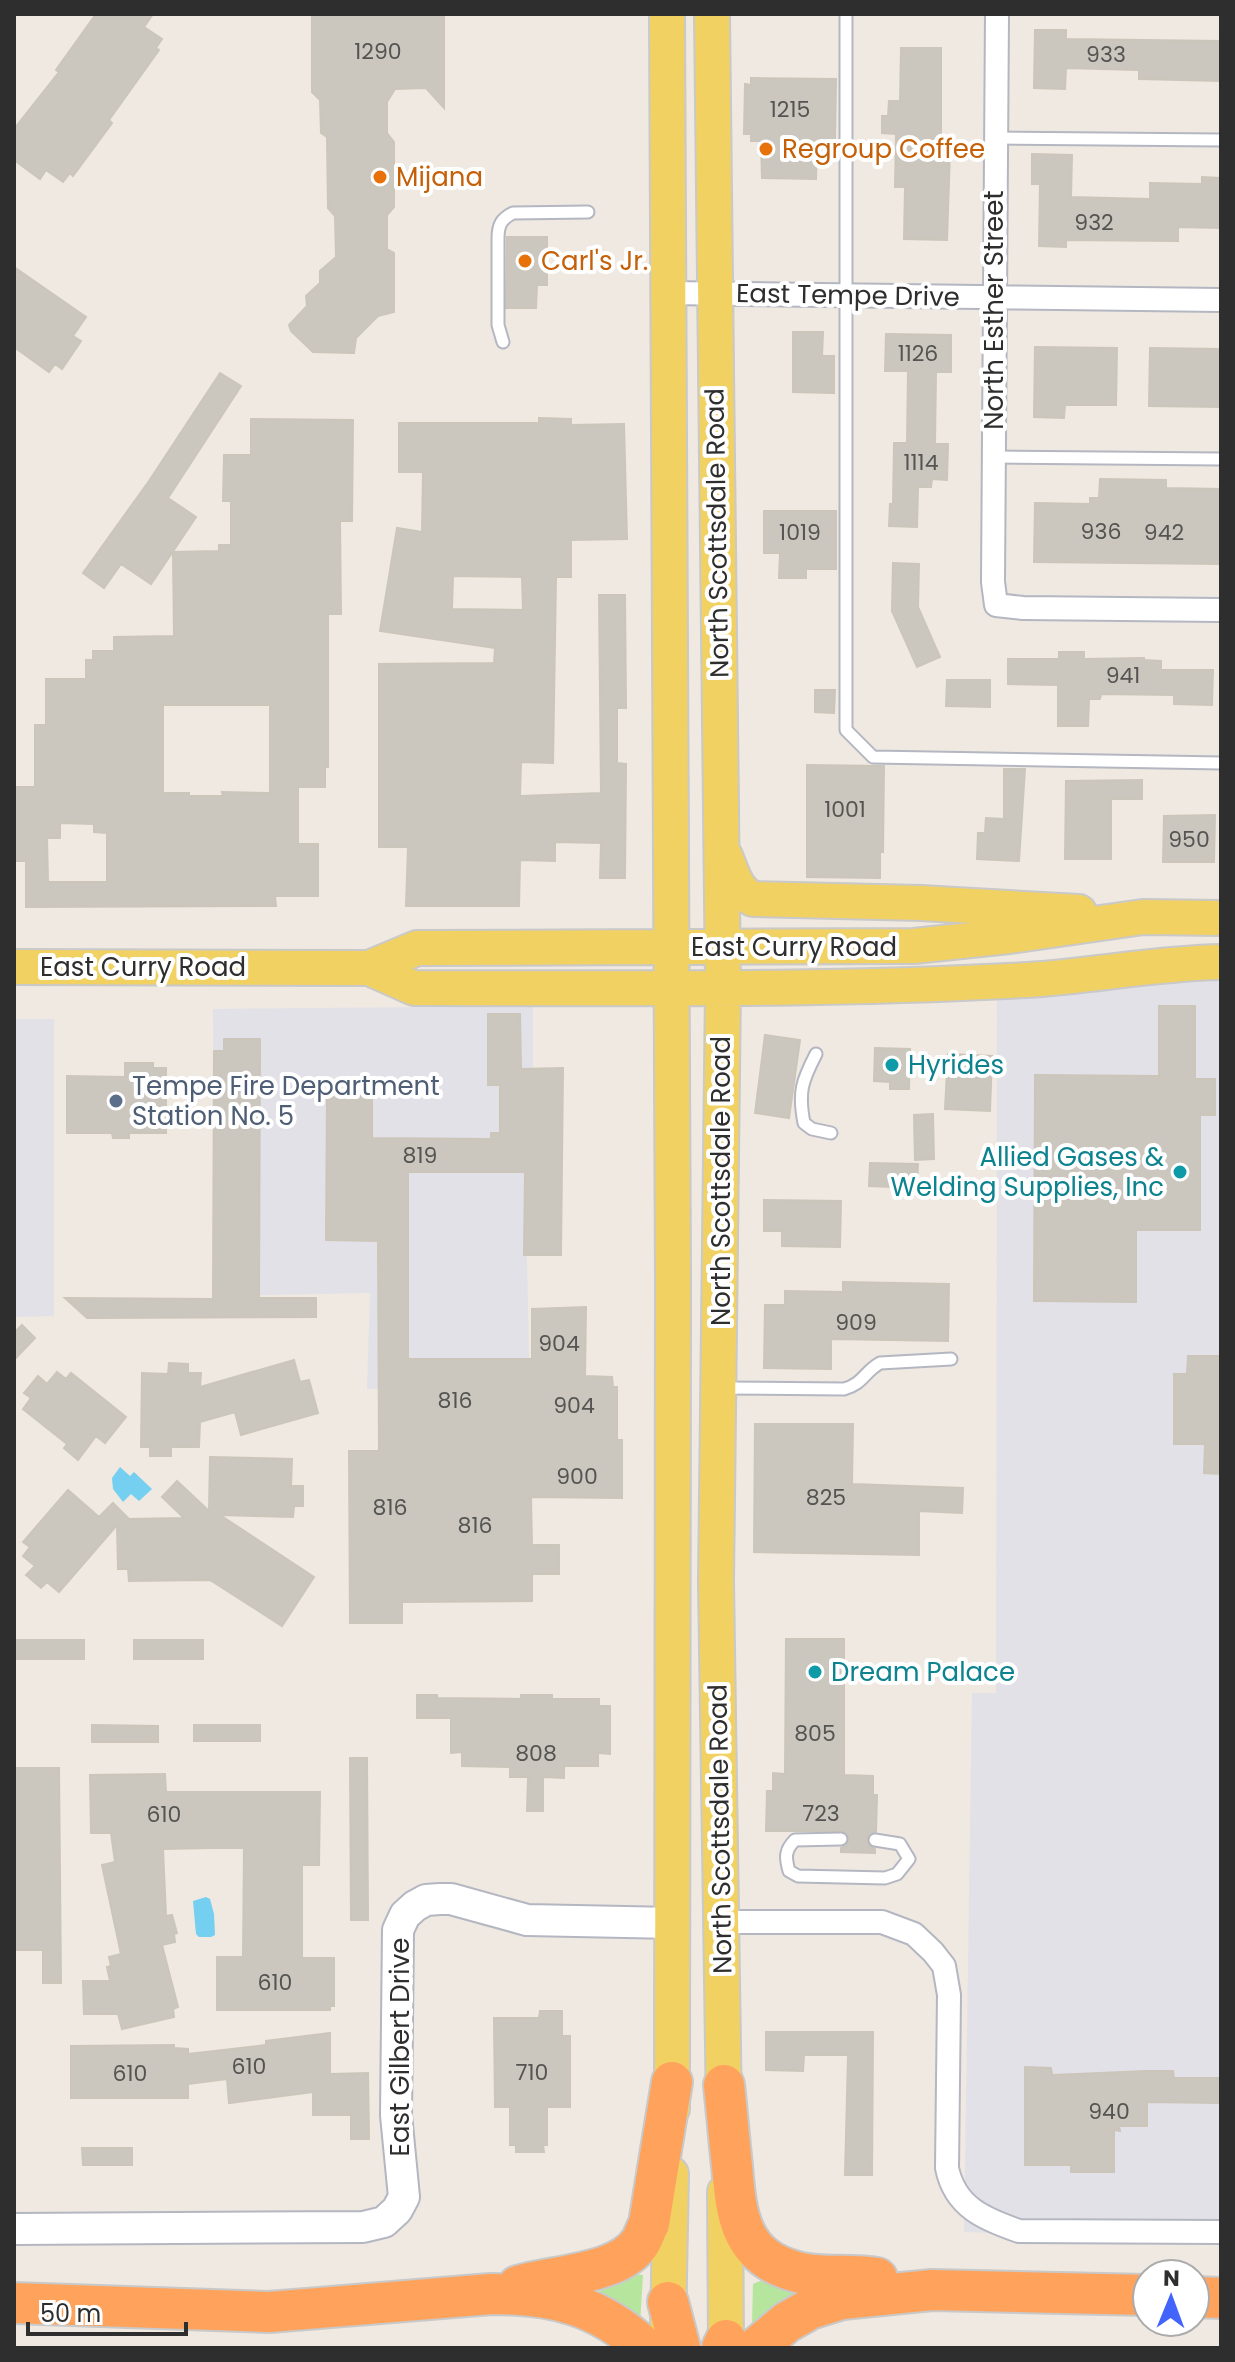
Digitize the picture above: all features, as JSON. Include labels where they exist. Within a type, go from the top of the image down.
[{"type":"highway","points":[[724,2073],[736,2213],[747,2239],[764,2257],[797,2272],[871,2277],[932,2290]]},
{"type":"highway","points":[[491,2294],[606,2266],[640,2244],[649,2224],[672,2082]]},
{"type":"highway","points":[[733,2346],[810,2309],[842,2299],[932,2290],[1131,2295]]},
{"type":"highway","points":[[14,2303],[269,2312],[491,2294],[527,2294],[556,2298],[591,2312],[645,2348]]},
{"type":"highway","points":[[668,2302],[680,2348]]},
{"type":"main road","name":"North Scottsdale Road","points":[[667,14],[674,1923],[667,2348]]},
{"type":"main road","name":"North Scottsdale Road","points":[[712,14],[723,987],[716,1582],[724,2073],[733,2346]]},
{"type":"main road","points":[[722,847],[737,886],[753,899],[1012,907],[1143,917]]},
{"type":"main road","name":"East Curry Road","points":[[14,967],[369,968],[417,948],[914,946],[1143,917],[1221,918]]},
{"type":"main road","name":"East Curry Road","points":[[369,968],[414,988],[723,987],[1031,980],[1176,963],[1221,962]]},
{"type":"main road","points":[[672,1715],[686,1761],[696,1833],[697,1905],[707,1920],[721,1922]]},
{"type":"main road","points":[[674,1923],[691,1926],[694,1932],[705,2020],[724,2073]]},
{"type":"street","name":"North Esther Street","points":[[997,14],[993,582],[996,605],[1221,610]]},
{"type":"street","name":"East Tempe Drive","points":[[667,293],[1221,300]]},
{"type":"street","name":"East Gilbert Drive","points":[[14,2229],[363,2227],[384,2222],[397,2210],[405,2191],[396,2115],[398,1930],[405,1915],[426,1900],[451,1899],[527,1920],[674,1923]]},
{"type":"street","points":[[721,1922],[882,1922],[914,1934],[933,1952],[944,1966],[949,1995],[947,2168],[951,2185],[969,2208],[992,2222],[1019,2231],[1221,2232]]},
{"type":"lane","points":[[846,14],[846,730],[873,757],[1221,763]]},
{"type":"lane","points":[[994,138],[1221,140]]},
{"type":"lane","points":[[503,342],[498,325],[498,228],[503,218],[513,213],[588,212]]},
{"type":"lane","points":[[994,457],[1221,459]]},
{"type":"lane","points":[[816,1054],[803,1079],[800,1100],[804,1123],[812,1129],[831,1133]]},
{"type":"lane","points":[[719,1388],[844,1389],[858,1385],[871,1368],[880,1363],[951,1359]]},
{"type":"lane","points":[[841,1839],[795,1840],[787,1849],[785,1859],[789,1871],[798,1876],[885,1878],[897,1874],[909,1859],[900,1844],[875,1840]]},
{"type":"shaded area","points":[[1221,979],[1221,2241],[964,2232],[972,1693],[996,1693],[997,985]]},
{"type":"shaded area","points":[[533,1006],[533,1137],[524,1138],[530,1389],[367,1389],[370,1293],[214,1296],[213,1009]]},
{"type":"shaded area","points":[[14,1019],[54,1019],[54,1316],[14,1317]]},
{"type":"green space","points":[[634,2274],[643,2275],[640,2324],[594,2293],[617,2285]]},
{"type":"green space","points":[[760,2281],[812,2285],[754,2329],[753,2284]]},
{"type":"water","points":[[120,1467],[130,1476],[134,1472],[152,1489],[139,1501],[131,1494],[123,1502],[113,1489],[112,1478]]},
{"type":"water","points":[[206,1897],[210,1899],[214,1914],[215,1935],[199,1937],[196,1934],[193,1901]]},
{"type":"building","points":[[96,14],[153,14],[144,27],[162,39],[156,48],[159,50],[73,176],[70,173],[63,182],[46,170],[40,179],[14,160],[14,129],[59,72],[56,70]]},
{"type":"building","points":[[312,14],[444,14],[444,108],[426,88],[395,89],[387,102],[387,133],[394,142],[394,207],[387,215],[387,249],[394,253],[394,312],[378,316],[356,338],[354,353],[313,352],[291,331],[289,325],[307,306],[306,296],[320,283],[320,271],[336,257],[335,216],[328,208],[327,137],[321,133],[320,100],[312,92]]},
{"type":"building","points":[[1035,30],[1066,30],[1066,39],[1221,41],[1221,81],[1139,79],[1139,70],[1066,68],[1065,89],[1034,88]]},
{"type":"building","points":[[901,48],[941,48],[941,151],[950,151],[947,240],[904,239],[905,187],[895,187],[896,134],[882,133],[882,116],[888,116],[889,101],[900,101]]},
{"type":"building","points":[[751,78],[836,79],[835,142],[817,142],[816,179],[762,178],[761,141],[751,141],[751,134],[744,134],[745,84],[751,85]]},
{"type":"building","points":[[1032,154],[1072,155],[1071,197],[1150,199],[1150,183],[1202,184],[1202,177],[1221,178],[1221,228],[1178,227],[1178,241],[1066,240],[1066,247],[1039,246],[1040,184],[1032,184]]},
{"type":"building","name":"Carl's Jr.","points":[[507,237],[547,237],[547,285],[537,285],[536,308],[506,308]]},
{"type":"building","points":[[14,267],[86,317],[73,336],[81,341],[62,369],[55,364],[49,372],[14,347]]},
{"type":"building","points":[[793,332],[823,332],[822,356],[834,356],[834,393],[793,392]]},
{"type":"building","points":[[886,334],[951,335],[951,372],[936,372],[935,444],[948,444],[947,480],[932,479],[931,487],[918,487],[917,527],[889,526],[890,504],[893,504],[894,443],[907,443],[908,371],[885,371]]},
{"type":"building","points":[[1035,347],[1117,348],[1116,405],[1065,405],[1064,418],[1034,417]]},
{"type":"building","points":[[1150,348],[1221,349],[1221,407],[1149,406]]},
{"type":"building","points":[[220,373],[241,386],[168,498],[196,517],[151,584],[121,564],[104,588],[83,573],[149,481]]},
{"type":"building","points":[[539,418],[571,419],[571,425],[624,424],[627,539],[571,540],[571,577],[556,577],[553,763],[521,762],[520,796],[601,793],[599,595],[625,595],[626,708],[617,708],[617,763],[626,764],[625,878],[600,878],[601,843],[555,842],[555,861],[520,860],[519,906],[406,906],[408,847],[379,847],[379,664],[494,663],[495,648],[380,631],[397,528],[422,532],[423,472],[399,472],[399,423],[539,423]],"holes":[[[453,576],[522,577],[523,610],[452,609]]]},
{"type":"building","points":[[251,419],[353,420],[352,521],[340,521],[341,614],[328,614],[328,767],[325,767],[325,787],[298,787],[298,844],[318,844],[318,896],[275,896],[276,906],[26,907],[26,861],[15,861],[14,787],[35,787],[35,725],[46,725],[46,679],[86,679],[86,660],[93,660],[93,651],[114,651],[114,637],[174,636],[173,552],[219,551],[219,545],[231,545],[231,501],[223,501],[224,455],[251,455]],"holes":[[[163,705],[270,705],[270,793],[222,792],[223,796],[163,793]],[[60,823],[94,824],[94,832],[107,833],[107,882],[48,882],[47,838],[60,838]]]},
{"type":"building","points":[[1100,479],[1166,480],[1166,488],[1221,489],[1221,564],[1034,562],[1035,503],[1090,504],[1090,498],[1099,498]]},
{"type":"building","points":[[764,511],[836,511],[836,569],[806,569],[806,578],[779,578],[780,553],[764,553]]},
{"type":"building","points":[[893,563],[919,564],[918,607],[940,657],[917,667],[892,611]]},
{"type":"building","points":[[1059,652],[1084,652],[1084,659],[1144,658],[1161,661],[1161,670],[1213,670],[1212,705],[1174,704],[1174,695],[1101,694],[1100,699],[1089,699],[1088,726],[1058,726],[1058,685],[1008,684],[1008,659],[1059,659]]},
{"type":"building","points":[[947,680],[990,680],[990,707],[946,706]]},
{"type":"building","points":[[815,690],[835,690],[834,713],[815,712]]},
{"type":"building","points":[[807,765],[884,766],[880,878],[807,877]]},
{"type":"building","points":[[1004,769],[1025,769],[1019,861],[977,859],[978,833],[985,833],[986,818],[1004,819]]},
{"type":"building","points":[[1142,780],[1142,799],[1111,799],[1111,859],[1065,859],[1066,781]]},
{"type":"building","points":[[1215,815],[1214,862],[1163,862],[1164,816]]},
{"type":"building","points":[[1159,1006],[1195,1006],[1195,1079],[1215,1079],[1215,1115],[1200,1115],[1200,1230],[1136,1230],[1136,1302],[1034,1301],[1035,1075],[1159,1076]]},
{"type":"building","points":[[488,1014],[520,1014],[521,1069],[563,1068],[561,1255],[524,1255],[525,1172],[408,1172],[408,1359],[532,1359],[532,1309],[586,1307],[585,1376],[612,1377],[613,1387],[617,1387],[617,1440],[622,1440],[622,1498],[531,1497],[532,1545],[559,1545],[559,1574],[532,1574],[532,1601],[402,1602],[402,1623],[350,1623],[349,1451],[379,1451],[378,1241],[326,1240],[327,1096],[372,1096],[372,1138],[491,1139],[491,1133],[500,1133],[500,1085],[488,1085]]},
{"type":"building","points":[[765,1035],[800,1040],[789,1118],[755,1113]]},
{"type":"building","points":[[224,1039],[260,1039],[259,1298],[316,1298],[316,1317],[87,1318],[65,1298],[213,1299],[214,1051],[224,1051]]},
{"type":"building","name":"Hyrides","points":[[875,1048],[910,1049],[909,1089],[890,1089],[890,1082],[874,1081]]},
{"type":"building","points":[[948,1054],[992,1056],[990,1111],[945,1109]]},
{"type":"building","name":"Tempe Fire Department Station No. 5","points":[[125,1063],[153,1063],[153,1068],[166,1068],[166,1133],[129,1133],[129,1138],[113,1138],[112,1133],[67,1133],[67,1076],[125,1077]]},
{"type":"building","points":[[933,1114],[934,1159],[915,1160],[914,1115]]},
{"type":"building","points":[[870,1163],[918,1164],[917,1188],[869,1186]]},
{"type":"building","points":[[764,1200],[841,1201],[840,1247],[782,1246],[782,1231],[764,1231]]},
{"type":"building","points":[[843,1282],[949,1284],[948,1341],[831,1339],[831,1369],[764,1368],[765,1305],[785,1305],[785,1291],[843,1292]]},
{"type":"building","points":[[22,1325],[35,1338],[14,1360],[14,1333]]},
{"type":"building","points":[[1188,1356],[1221,1356],[1221,1474],[1204,1473],[1205,1444],[1174,1444],[1174,1374],[1187,1374]]},
{"type":"building","points":[[294,1360],[300,1382],[309,1380],[318,1413],[241,1435],[235,1412],[200,1422],[199,1447],[171,1447],[171,1456],[150,1456],[150,1447],[141,1447],[142,1373],[168,1374],[169,1363],[188,1364],[188,1373],[201,1373],[200,1387]]},
{"type":"building","points":[[57,1372],[66,1379],[71,1373],[126,1417],[105,1443],[96,1436],[78,1460],[64,1448],[67,1444],[23,1409],[31,1398],[24,1393],[38,1376],[47,1384]]},
{"type":"building","points":[[755,1424],[853,1424],[852,1484],[963,1488],[962,1513],[919,1511],[919,1555],[754,1552]]},
{"type":"building","points":[[210,1457],[292,1459],[291,1486],[303,1486],[303,1506],[294,1506],[293,1517],[220,1515],[314,1577],[282,1626],[210,1580],[129,1581],[128,1569],[118,1569],[117,1525],[59,1592],[47,1582],[41,1588],[26,1575],[35,1566],[23,1556],[30,1547],[23,1542],[68,1490],[99,1517],[113,1503],[129,1519],[184,1518],[162,1497],[177,1481],[209,1511]]},
{"type":"building","points":[[786,1639],[844,1639],[844,1775],[873,1776],[873,1795],[877,1795],[876,1832],[869,1834],[867,1839],[875,1853],[841,1852],[849,1840],[848,1834],[842,1831],[766,1831],[767,1791],[773,1791],[773,1773],[785,1774]]},
{"type":"building","points":[[14,1640],[84,1640],[84,1659],[14,1659]]},
{"type":"building","points":[[134,1640],[203,1640],[203,1659],[134,1659]]},
{"type":"building","points":[[417,1695],[521,1699],[521,1695],[552,1695],[552,1699],[599,1699],[599,1706],[610,1706],[610,1754],[598,1753],[598,1766],[564,1766],[564,1778],[543,1777],[543,1811],[527,1811],[528,1777],[510,1777],[510,1767],[462,1766],[462,1752],[451,1753],[451,1718],[417,1718]]},
{"type":"building","points":[[92,1725],[158,1726],[158,1742],[92,1742]]},
{"type":"building","points":[[194,1725],[260,1725],[260,1741],[194,1741]]},
{"type":"building","points":[[350,1758],[367,1758],[368,1920],[351,1920]]},
{"type":"building","points":[[14,1768],[59,1768],[61,1983],[43,1983],[43,1950],[14,1950]]},
{"type":"building","points":[[165,1774],[166,1792],[320,1792],[319,1865],[302,1865],[302,1958],[334,1958],[334,2006],[330,2006],[330,2010],[217,2010],[217,1957],[243,1957],[244,1848],[210,1848],[163,1849],[166,1916],[172,1915],[177,1933],[174,1934],[175,1942],[162,1945],[178,2007],[173,2009],[174,2017],[122,2029],[118,2014],[84,2014],[83,1981],[110,1981],[107,1967],[111,1966],[109,1957],[121,1954],[102,1865],[115,1862],[111,1833],[91,1833],[90,1775]]},
{"type":"building","points":[[540,2011],[562,2011],[562,2036],[570,2036],[570,2107],[547,2107],[547,2145],[543,2145],[544,2152],[516,2152],[516,2145],[510,2145],[510,2107],[495,2107],[494,2018],[539,2018]]},
{"type":"building","points":[[766,2032],[873,2032],[872,2175],[845,2175],[848,2055],[804,2055],[803,2071],[766,2070]]},
{"type":"building","points":[[330,2033],[330,2074],[368,2073],[369,2139],[351,2139],[351,2115],[313,2115],[313,2092],[229,2103],[227,2079],[188,2084],[188,2098],[71,2098],[71,2046],[174,2045],[174,2048],[188,2049],[188,2054],[266,2045],[266,2041]]},
{"type":"building","points":[[1025,2067],[1051,2068],[1052,2075],[1173,2071],[1174,2078],[1221,2078],[1221,2097],[1219,2103],[1147,2102],[1147,2126],[1119,2126],[1120,2131],[1114,2130],[1114,2172],[1071,2172],[1071,2165],[1025,2165]]},
{"type":"building","points":[[82,2148],[132,2148],[132,2165],[83,2165]]},
{"type":"place","name":"Regroup Coffee","points":[[766,149]]},
{"type":"place","name":"Mijana","points":[[380,177]]},
{"type":"place","name":"Carl's Jr.","points":[[525,261]]},
{"type":"place","name":"Hyrides","points":[[892,1065]]},
{"type":"place","name":"Tempe Fire Department Station No. 5","points":[[116,1101]]},
{"type":"place","name":"Allied Gases & Welding Supplies, Inc","points":[[1180,1172]]},
{"type":"place","name":"Dream Palace","points":[[815,1672]]}]
